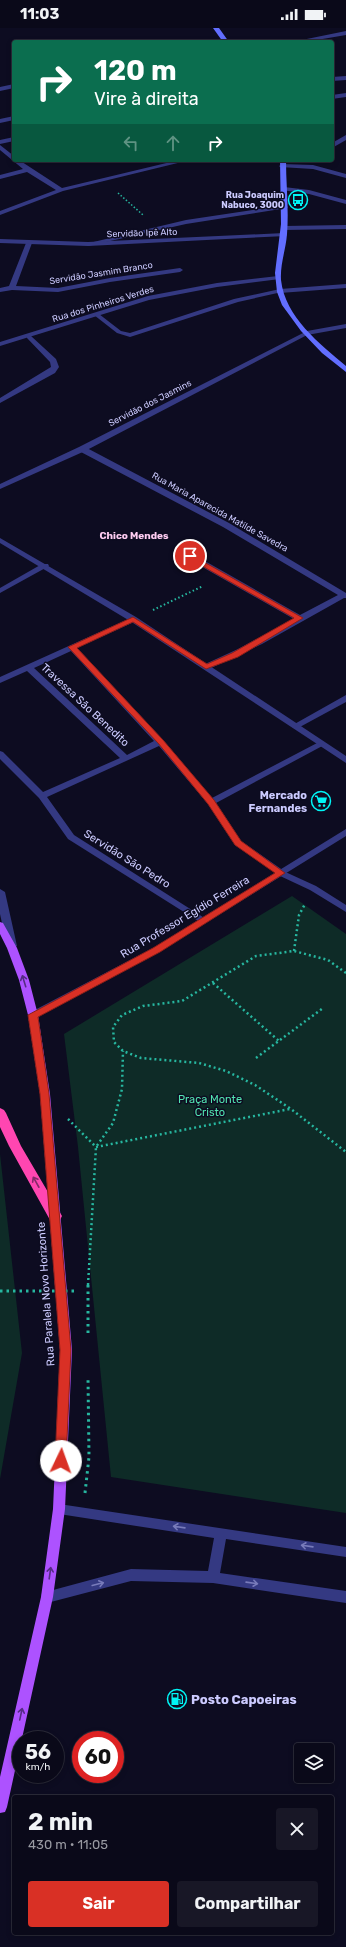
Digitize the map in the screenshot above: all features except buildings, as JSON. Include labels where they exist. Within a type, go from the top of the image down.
[{"type":"highway","points":[[0,1113],[15,1146],[55,1216]]},
{"type":"main road","points":[[216,28],[225,40]]},
{"type":"main road","points":[[283,163],[285,207],[284,232],[278,278],[280,292],[289,311],[307,333],[344,366]]},
{"type":"main road","name":"Rua Paralela Novo Horizonte","points":[[0,925],[12,948],[24,980],[33,1015],[45,1094],[66,1350],[59,1509],[47,1597],[0,1807]]},
{"type":"street","points":[[306,40],[346,33]]},
{"type":"street","points":[[334,79],[346,78]]},
{"type":"street","points":[[0,89],[12,86]]},
{"type":"street","points":[[334,96],[346,95]]},
{"type":"street","points":[[0,121],[12,118]]},
{"type":"street","points":[[334,145],[346,137]]},
{"type":"street","points":[[0,142],[12,139]]},
{"type":"street","points":[[0,147],[12,157]]},
{"type":"street","points":[[19,162],[28,170],[61,190]]},
{"type":"street","points":[[0,213],[61,190],[178,162]]},
{"type":"street","points":[[283,163],[313,167],[346,176]]},
{"type":"street","points":[[0,177],[28,170]]},
{"type":"street","points":[[284,189],[309,192],[346,202]]},
{"type":"street","points":[[88,244],[208,218],[285,207]]},
{"type":"street","name":"Servidão Ipê Alto","points":[[0,241],[88,244],[346,227]]},
{"type":"street","points":[[12,288],[29,243]]},
{"type":"street","name":"Servidão Jasmim Branco","points":[[0,290],[12,288],[58,290],[110,280],[180,270]]},
{"type":"street","name":"Rua dos Pinheiros Verdes","points":[[0,344],[29,337],[166,294],[217,285],[278,278]]},
{"type":"street","points":[[97,315],[119,332],[130,335],[236,300],[280,292],[346,286]]},
{"type":"street","name":"Servidão dos Jasmins","points":[[0,487],[82,449],[307,333],[346,326]]},
{"type":"street","points":[[0,401],[52,371],[55,367],[53,362],[29,337]]},
{"type":"street","name":"Rua dos Pinheiros Verdes","points":[[0,339],[29,337]]},
{"type":"street","name":"Rua Maria Aparecida Matilde Savedra","points":[[82,449],[226,525],[345,596]]},
{"type":"street","points":[[0,540],[133,619],[346,760]]},
{"type":"street","points":[[179,550],[299,618]]},
{"type":"street","points":[[0,592],[45,566]]},
{"type":"street","points":[[206,667],[235,655],[299,618],[345,596]]},
{"type":"street","points":[[0,679],[133,619]]},
{"type":"street","points":[[72,647],[160,742],[212,802],[238,843],[281,873],[313,888],[346,909]]},
{"type":"street","name":"Travessa São Benedito","points":[[28,667],[126,759]]},
{"type":"street","points":[[295,726],[346,698]]},
{"type":"street","points":[[42,796],[126,759],[160,742]]},
{"type":"street","points":[[212,802],[322,744]]},
{"type":"street","name":"Servidão São Pedro","points":[[0,754],[42,796],[70,837],[203,921]]},
{"type":"street","name":"Rua Professor Egídio Ferreira","points":[[33,1015],[156,950],[346,832]]},
{"type":"street","points":[[0,892],[12,948]]},
{"type":"street","points":[[59,1509],[346,1552]]},
{"type":"street","points":[[213,1577],[221,1533]]},
{"type":"street","points":[[47,1597],[131,1575],[213,1577],[346,1597]]},
{"type":"path","points":[[102,180],[142,214],[155,229]]},
{"type":"path","points":[[133,619],[225,575]]},
{"type":"path","points":[[294,951],[299,916]]},
{"type":"path","points":[[346,973],[328,960],[294,951],[256,956],[182,1001],[143,1006],[122,1016],[113,1027],[114,1042],[122,1051],[141,1058],[199,1063],[226,1071],[255,1085],[290,1109],[346,1152]]},
{"type":"path","points":[[213,983],[279,1041]]},
{"type":"path","points":[[256,1058],[323,1008]]},
{"type":"path","points":[[88,1338],[88,1291],[96,1147],[113,1123],[122,1089],[122,1051]]},
{"type":"path","points":[[45,1094],[96,1147]]},
{"type":"path","points":[[96,1147],[290,1109]]},
{"type":"path","points":[[0,1291],[78,1291]]},
{"type":"path","points":[[83,1513],[89,1457],[88,1370]]},
{"type":"green space","name":"Praça Monte Cristo","points":[[292,896],[346,934],[346,1513],[111,1477],[78,1147],[64,1034]]},
{"type":"green space","points":[[0,1154],[22,1353],[0,1479]]},
{"type":"place","name":"Rua Joaquim Nabuco, 3000","points":[[298,200]]},
{"type":"place","name":"Mercado Fernandes","points":[[321,801]]},
{"type":"place","name":"Posto Capoeiras","points":[[177,1699]]},
{"type":"district","name":"Chico Mendes","points":[[134,536]]},
{"type":"route","points":[[61,1461],[66,1350],[45,1094],[33,1015],[57,1004],[156,950],[281,873],[238,843],[212,802],[160,742],[72,647],[133,619],[206,667],[235,655],[271,636],[299,618],[190,556]]}]
